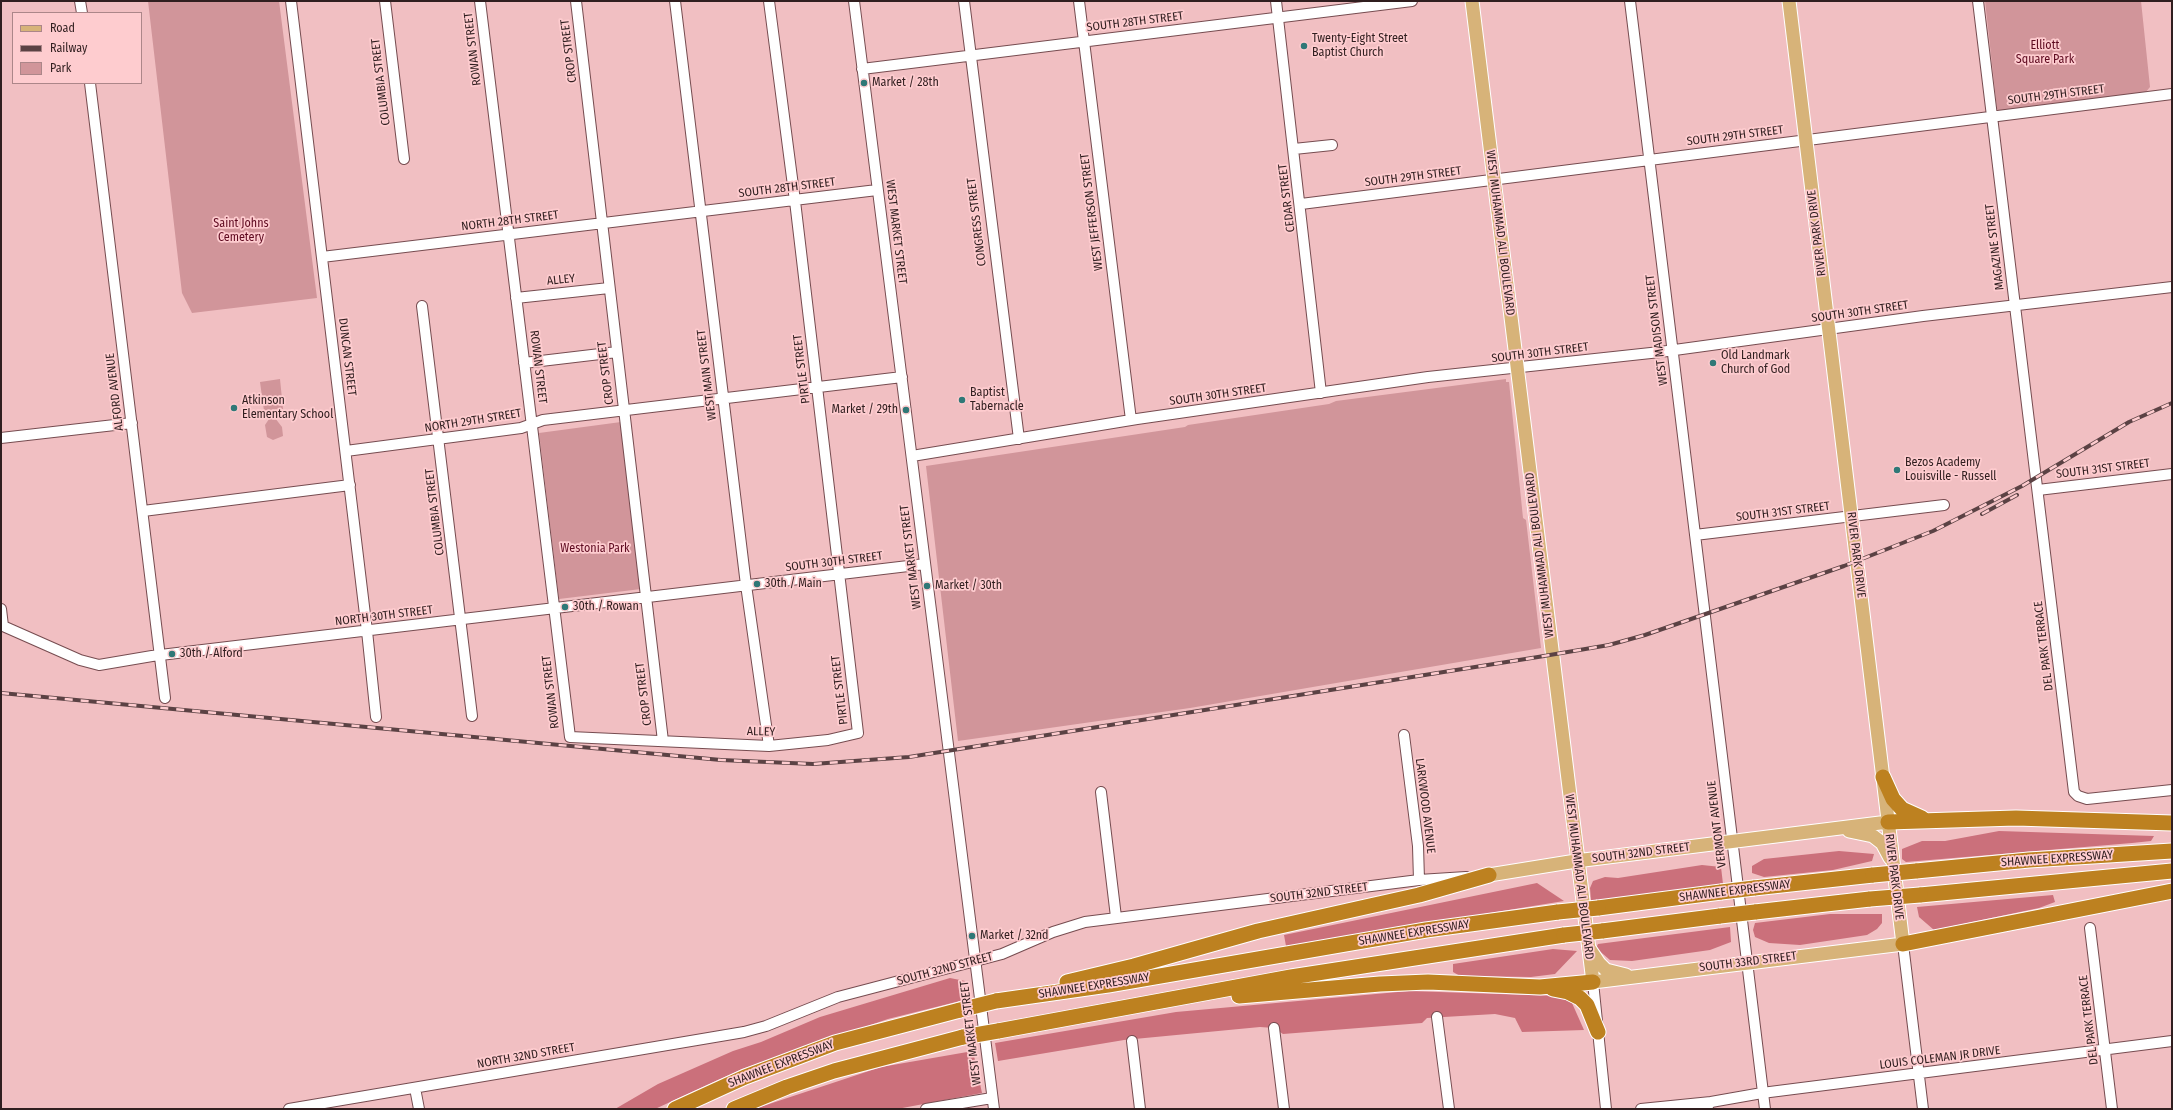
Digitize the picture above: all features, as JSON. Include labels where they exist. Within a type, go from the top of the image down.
[{"type":"highway","points":[[1883,777],[1893,799],[1902,809],[1924,820]]},
{"type":"highway","points":[[1888,822],[2016,818],[2172,823]]},
{"type":"highway","name":"SHAWNEE EXPRESSWAY","points":[[675,1109],[745,1077],[835,1043],[996,1001],[1108,984],[1419,931],[1558,912],[1873,875],[2029,860],[2172,851]]},
{"type":"highway","name":"SHAWNEE EXPRESSWAY","points":[[734,1109],[787,1087],[834,1071],[963,1037],[1330,971],[1564,935],[1870,898],[1920,895],[2172,871]]},
{"type":"highway","points":[[996,1001],[1134,966],[1258,931],[1419,895],[1489,875]]},
{"type":"highway","points":[[1903,944],[2172,891]]},
{"type":"highway","points":[[1140,1005],[1380,984],[1428,982],[1540,987],[1568,992],[1580,998],[1587,1005],[1598,1032]]},
{"type":"highway","points":[[1540,987],[1593,982]]},
{"type":"main road","name":"WEST MUHAMMAD ALI BOULEVARD","points":[[1472,1],[1586,943],[1593,982]]},
{"type":"main road","name":"RIVER PARK DRIVE","points":[[1789,1],[1903,944]]},
{"type":"main road","name":"SOUTH 32ND STREET","points":[[1489,875],[1576,861],[1888,822]]},
{"type":"main road","points":[[1837,828],[1873,836],[1882,843],[1892,863]]},
{"type":"main road","points":[[1586,943],[1593,956],[1606,970],[1631,976]]},
{"type":"main road","name":"SOUTH 33RD STREET","points":[[1593,982],[1631,976],[1903,944]]},
{"type":"street","points":[[80,1],[82,12]]},
{"type":"street","name":"DUNCAN STREET","points":[[291,1],[346,451],[376,717]]},
{"type":"street","name":"COLUMBIA STREET","points":[[385,1],[404,159]]},
{"type":"street","name":"ROWAN STREET","points":[[480,1],[570,737]]},
{"type":"street","name":"CROP STREET","points":[[576,1],[662,741]]},
{"type":"street","name":"WEST MAIN STREET","points":[[675,1],[746,585],[769,746]]},
{"type":"street","name":"PIRTLE STREET","points":[[769,1],[795,201],[858,734]]},
{"type":"street","name":"WEST MARKET STREET","points":[[854,1],[994,1109]]},
{"type":"street","name":"CONGRESS STREET","points":[[964,1],[1019,439]]},
{"type":"street","name":"WEST JEFFERSON STREET","points":[[1079,1],[1130,420]]},
{"type":"street","name":"CEDAR STREET","points":[[1276,1],[1301,204],[1321,393]]},
{"type":"street","name":"SOUTH 28TH STREET","points":[[862,69],[1412,1]]},
{"type":"street","name":"WEST MADISON STREET","points":[[1630,1],[1710,655]]},
{"type":"street","name":"MAGAZINE STREET","points":[[1978,1],[2038,490]]},
{"type":"street","name":"ALFORD AVENUE","points":[[90,84],[165,698]]},
{"type":"street","name":"SOUTH 29TH STREET","points":[[1301,204],[2172,94]]},
{"type":"street","points":[[1294,149],[1332,145]]},
{"type":"street","name":"SOUTH 28TH STREET","points":[[701,212],[877,190]]},
{"type":"street","name":"NORTH 28TH STREET","points":[[322,257],[701,212]]},
{"type":"street","name":"SOUTH 30TH STREET","points":[[912,456],[1130,420],[1428,377],[1517,369],[1828,330],[1923,316],[2172,287]]},
{"type":"street","name":"ALLEY","points":[[516,298],[610,288]]},
{"type":"street","name":"COLUMBIA STREET","points":[[422,306],[440,440],[472,716]]},
{"type":"street","points":[[524,363],[617,352]]},
{"type":"street","points":[[723,399],[902,377]]},
{"type":"street","name":"NORTH 29TH STREET","points":[[346,451],[440,440],[521,428],[543,420],[723,399]]},
{"type":"street","points":[[1,438],[132,423]]},
{"type":"street","name":"SOUTH 31ST STREET","points":[[2038,490],[2172,474]]},
{"type":"street","points":[[143,512],[350,485]]},
{"type":"street","name":"DEL PARK TERRACE","points":[[2038,490],[2073,787],[2078,796],[2087,798],[2172,790]]},
{"type":"street","name":"SOUTH 31ST STREET","points":[[1695,535],[1944,504]]},
{"type":"street","name":"SOUTH 30TH STREET","points":[[746,585],[925,564]]},
{"type":"street","name":"NORTH 30TH STREET","points":[[2,626],[92,664],[112,664],[161,656],[746,585]]},
{"type":"street","points":[[1,609],[2,626]]},
{"type":"street","name":"VERMONT AVENUE","points":[[1710,655],[1765,1109]]},
{"type":"street","name":"ALLEY","points":[[570,737],[769,746],[828,740],[858,734]]},
{"type":"street","name":"LARKWOOD AVENUE","points":[[1404,735],[1418,846],[1419,880]]},
{"type":"street","points":[[1102,792],[1116,917]]},
{"type":"street","name":"SOUTH 32ND STREET","points":[[766,1026],[838,997],[1002,954],[1053,932],[1084,922],[1419,880],[1489,875]]},
{"type":"street","name":"DEL PARK TERRACE","points":[[2090,928],[2112,1109]]},
{"type":"street","name":"RIVER PARK DRIVE","points":[[1903,944],[1923,1109]]},
{"type":"street","name":"WEST MUHAMMAD ALI BOULEVARD","points":[[1593,982],[1606,1109]]},
{"type":"street","points":[[1437,1017],[1449,1109]]},
{"type":"street","name":"NORTH 32ND STREET","points":[[289,1109],[737,1033],[766,1026]]},
{"type":"street","points":[[1274,1028],[1284,1109]]},
{"type":"street","points":[[1132,1041],[1140,1109]]},
{"type":"street","name":"LOUIS COLEMAN JR DRIVE","points":[[1641,1109],[1682,1104],[1708,1106],[1762,1093],[2105,1051],[2172,1041]]},
{"type":"street","points":[[415,1088],[419,1109]]},
{"type":"street","points":[[926,1109],[992,1098]]},
{"type":"green space","name":"Saint Johns Cemetery","points":[[148,1],[279,1],[317,298],[192,313],[182,293]]},
{"type":"green space","name":"Elliott Square Park","points":[[1985,1],[2141,1],[2150,87],[2145,93],[1999,111],[1997,109]]},
{"type":"green space","points":[[280,379],[283,409],[264,411],[260,382]]},
{"type":"green space","points":[[1506,379],[1506,382],[1509,382],[1523,518],[1526,520],[1541,648],[1190,708],[958,741],[926,466],[1185,427],[1188,425],[1329,404],[1336,401]]},
{"type":"green space","points":[[275,418],[282,427],[283,436],[273,440],[267,437],[265,425],[269,419]]},
{"type":"green space","name":"Westonia Park","points":[[621,422],[641,589],[559,599],[539,433]]},
{"type":"shaded area","points":[[1999,831],[2154,836],[2151,841],[2132,843],[1906,862],[1902,859],[1902,849],[1922,841],[1945,841]]},
{"type":"shaded area","points":[[1839,851],[1874,854],[1872,861],[1833,870],[1764,877],[1752,873],[1752,866],[1764,859]]},
{"type":"shaded area","points":[[1702,865],[1721,867],[1723,884],[1591,901],[1590,888],[1593,881],[1605,877],[1618,878]]},
{"type":"shaded area","points":[[1537,883],[1564,901],[1286,946],[1284,935]]},
{"type":"shaded area","points":[[2053,895],[2055,902],[2039,908],[1934,930],[1919,917],[1917,907]]},
{"type":"shaded area","points":[[1830,914],[1882,914],[1882,923],[1877,929],[1867,935],[1800,945],[1769,943],[1755,937],[1753,930],[1755,923]]},
{"type":"shaded area","points":[[1730,927],[1731,942],[1710,950],[1632,961],[1610,960],[1596,948],[1598,944]]},
{"type":"shaded area","points":[[1553,949],[1577,951],[1555,974],[1531,977],[1460,976],[1453,972],[1453,964]]},
{"type":"shaded area","points":[[950,978],[965,981],[968,989],[964,1000],[888,1019],[742,1069],[655,1109],[615,1109],[658,1084],[733,1051],[761,1042],[820,1017]]},
{"type":"shaded area","points":[[1409,991],[1559,996],[1572,1003],[1584,1030],[1522,1032],[1515,1018],[1495,1014],[1427,1018],[1422,1023],[1283,1034],[1274,1028],[1260,1027],[1124,1040],[998,1061],[995,1043],[1176,1012]]},
{"type":"shaded area","points":[[973,1051],[982,1093],[897,1109],[754,1109],[881,1067]]},
{"type":"railway","points":[[1,693],[721,760],[813,764],[909,757],[1538,657],[1609,645],[1645,635],[1844,566],[1933,531],[2022,486],[2129,422],[2172,403]]},
{"type":"railway","points":[[1982,514],[2017,495]]},
{"type":"place","name":"Twenty-Eight Street Baptist Church","points":[[1304,46]]},
{"type":"place","name":"Market / 28th","points":[[864,83]]},
{"type":"place","name":"Old Landmark Church of God","points":[[1713,363]]},
{"type":"place","name":"Baptist Tabernacle","points":[[962,400]]},
{"type":"place","name":"Atkinson Elementary School","points":[[234,408]]},
{"type":"place","name":"Market / 29th","points":[[906,410]]},
{"type":"place","name":"Bezos Academy Louisville - Russell","points":[[1897,470]]},
{"type":"place","name":"30th / Main","points":[[757,584]]},
{"type":"place","name":"Market / 30th","points":[[927,586]]},
{"type":"place","name":"30th / Rowan","points":[[565,607]]},
{"type":"place","name":"30th / Alford","points":[[172,654]]},
{"type":"place","name":"Market / 32nd","points":[[972,936]]}]
